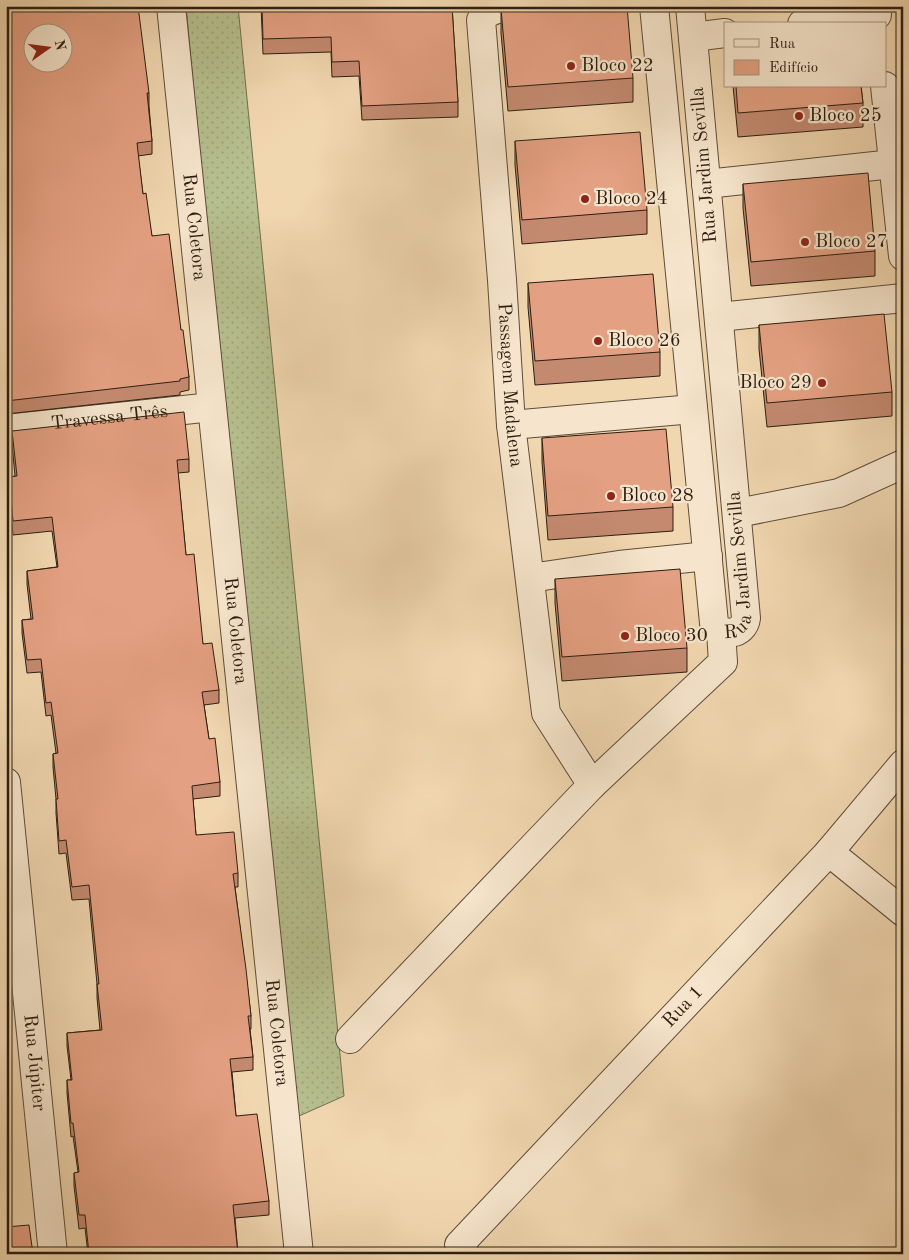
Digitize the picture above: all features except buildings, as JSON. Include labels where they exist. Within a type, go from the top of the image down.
[{"type":"street","name":"Rua Coletora","points":[[171,6],[299,1254]]},
{"type":"street","name":"Passagem Madalena","points":[[525,6],[494,10],[485,13],[481,20],[502,280],[511,425],[546,713],[592,785]]},
{"type":"street","name":"Rua Jardim Sevilla","points":[[654,6],[714,623],[721,632],[734,632],[742,629],[746,624],[690,6]]},
{"type":"street","points":[[819,22],[877,15]]},
{"type":"street","points":[[693,37],[724,33]]},
{"type":"street","points":[[885,88],[903,256]]},
{"type":"street","points":[[706,184],[893,164]]},
{"type":"street","points":[[719,317],[903,298]]},
{"type":"street","name":"Travessa Três","points":[[6,429],[212,407]]},
{"type":"street","points":[[511,425],[693,409]]},
{"type":"street","points":[[701,490],[736,500],[839,494],[903,464]]},
{"type":"street","points":[[530,578],[619,565],[708,556]]},
{"type":"street","points":[[350,1039],[592,785],[723,662],[721,632]]},
{"type":"street","name":"Rua 1","points":[[462,1249],[829,852],[903,764]]},
{"type":"street","name":"Rua Júpiter","points":[[6,782],[53,1254]]},
{"type":"street","points":[[829,852],[903,912]]},
{"type":"green space","points":[[186,6],[238,6],[344,1096],[290,1120]]},
{"type":"place","name":"Bloco 22","points":[[571,66]]},
{"type":"place","name":"Bloco 25","points":[[799,116]]},
{"type":"place","name":"Bloco 24","points":[[585,199]]},
{"type":"place","name":"Bloco 27","points":[[805,242]]},
{"type":"place","name":"Bloco 26","points":[[598,341]]},
{"type":"place","name":"Bloco 29","points":[[822,383]]},
{"type":"place","name":"Bloco 28","points":[[611,496]]},
{"type":"place","name":"Bloco 30","points":[[625,636]]}]
